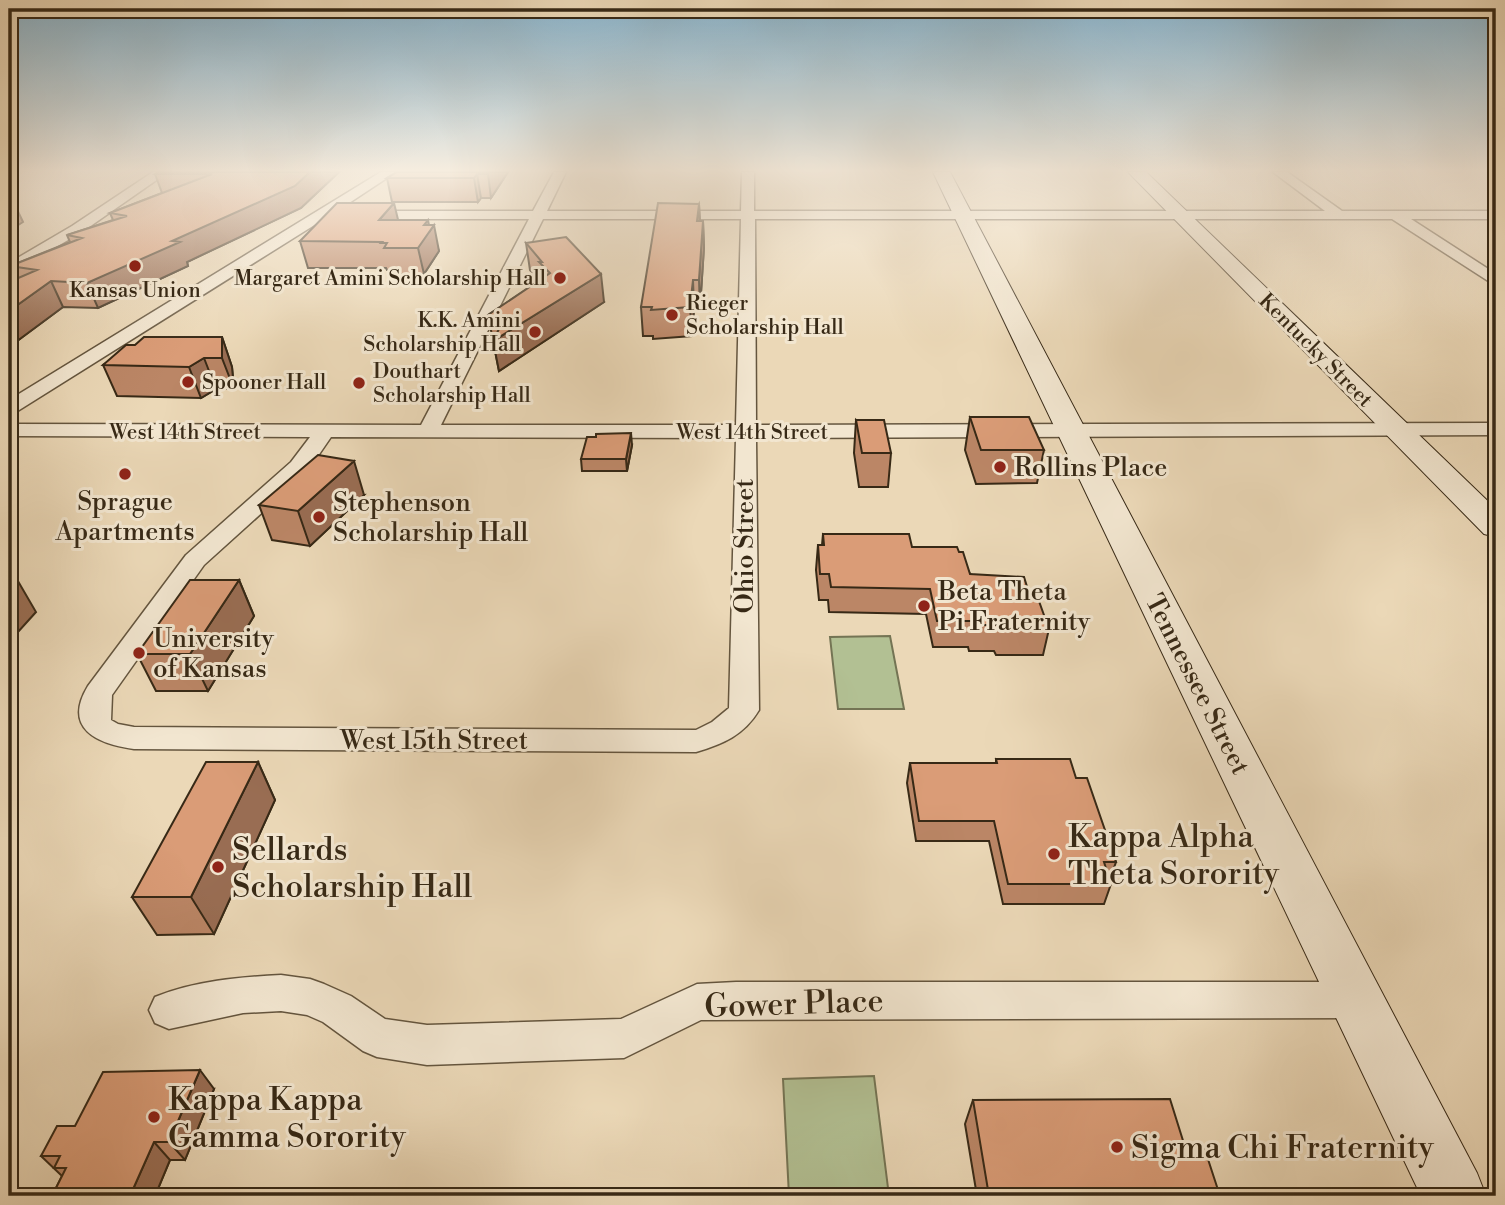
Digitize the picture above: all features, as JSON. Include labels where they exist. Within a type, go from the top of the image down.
[{"type":"main road","name":"Tennessee Street","points":[[969,228],[1454,1196]]},
{"type":"main road","name":"Kentucky Street","points":[[1193,228],[1496,527]]},
{"type":"street","points":[[9,269],[78,228]]},
{"type":"street","points":[[9,408],[300,228]]},
{"type":"street","points":[[427,432],[532,228]]},
{"type":"street","name":"Ohio Street","points":[[744,710],[747,228]]},
{"type":"street","points":[[1415,228],[1496,281]]},
{"type":"street","name":"West 14th Street","points":[[9,430],[745,432],[1496,429]]},
{"type":"street","name":"West 15th Street","points":[[324,432],[299,467],[195,560],[98,693],[94,719],[98,728],[113,735],[184,739],[696,741],[716,736],[732,726],[744,710]]},
{"type":"street","name":"Gower Place","points":[[169,1010],[243,995],[310,997],[337,1009],[377,1037],[427,1045],[624,1038],[697,1002],[736,1000],[1356,1000]]},
{"type":"green space","points":[[890,636],[904,709],[838,709],[830,637]]},
{"type":"green space","points":[[874,1076],[889,1196],[789,1196],[783,1079]]},
{"type":"building","points":[[88,228],[201,228],[172,241],[180,242],[87,283],[51,281],[9,311],[9,282],[37,270],[10,266],[82,238],[67,235]]},
{"type":"building","points":[[312,228],[432,228],[418,248],[384,248],[387,243],[382,242],[300,241]]},
{"type":"building","points":[[654,228],[703,228],[699,280],[693,280],[690,307],[651,310],[652,307],[641,307]]},
{"type":"building","points":[[566,237],[601,274],[493,341],[504,319],[488,315],[550,273],[526,243]]},
{"type":"building","points":[[144,337],[222,337],[222,358],[204,358],[189,367],[103,365],[126,345],[135,345]]},
{"type":"building","points":[[970,417],[1029,417],[1044,450],[981,450]]},
{"type":"building","points":[[856,420],[884,420],[891,453],[862,453]]},
{"type":"building","points":[[631,433],[626,459],[581,459],[587,437],[596,437],[596,434]]},
{"type":"building","points":[[318,455],[354,461],[298,511],[259,505]]},
{"type":"building","points":[[823,534],[909,534],[912,547],[957,547],[959,552],[963,552],[970,574],[1024,577],[1029,593],[1036,593],[1049,629],[1001,629],[1000,625],[974,625],[973,621],[937,621],[930,589],[831,587],[829,574],[820,574],[818,545],[824,545]]},
{"type":"building","points":[[190,580],[239,580],[190,654],[137,654]]},
{"type":"building","name":"Kappa Alpha Theta Sorority","points":[[996,759],[1070,759],[1076,778],[1087,778],[1116,862],[1104,862],[1111,884],[1008,884],[994,821],[919,821],[910,763],[997,763]]},
{"type":"building","points":[[206,762],[258,762],[191,897],[132,897]]},
{"type":"building","name":"Kappa Kappa Gamma Sorority","points":[[200,1070],[169,1142],[154,1142],[130,1196],[52,1196],[66,1168],[54,1168],[60,1156],[41,1156],[57,1126],[75,1126],[103,1072]]},
{"type":"building","points":[[1170,1099],[1185,1147],[1204,1147],[1220,1196],[989,1196],[973,1100]]},
{"type":"place","name":"Kansas Union","points":[[135,266]]},
{"type":"place","name":"Margaret Amini Scholarship Hall","points":[[560,278]]},
{"type":"place","name":"Rieger Scholarship Hall","points":[[672,315]]},
{"type":"place","name":"K.K. Amini Scholarship Hall","points":[[535,332]]},
{"type":"place","name":"Spooner Hall","points":[[188,382]]},
{"type":"place","name":"Douthart Scholarship Hall","points":[[359,383]]},
{"type":"place","name":"Rollins Place","points":[[1000,467]]},
{"type":"place","name":"Sprague Apartments","points":[[125,474]]},
{"type":"place","name":"Stephenson Scholarship Hall","points":[[319,517]]},
{"type":"place","name":"Beta Theta Pi Fraternity","points":[[924,606]]},
{"type":"place","name":"University of Kansas","points":[[139,653]]},
{"type":"place","name":"Kappa Alpha Theta Sorority","points":[[1054,854]]},
{"type":"place","name":"Sellards Scholarship Hall","points":[[218,867]]},
{"type":"place","name":"Kappa Kappa Gamma Sorority","points":[[154,1117]]},
{"type":"place","name":"Sigma Chi Fraternity","points":[[1117,1147]]}]
